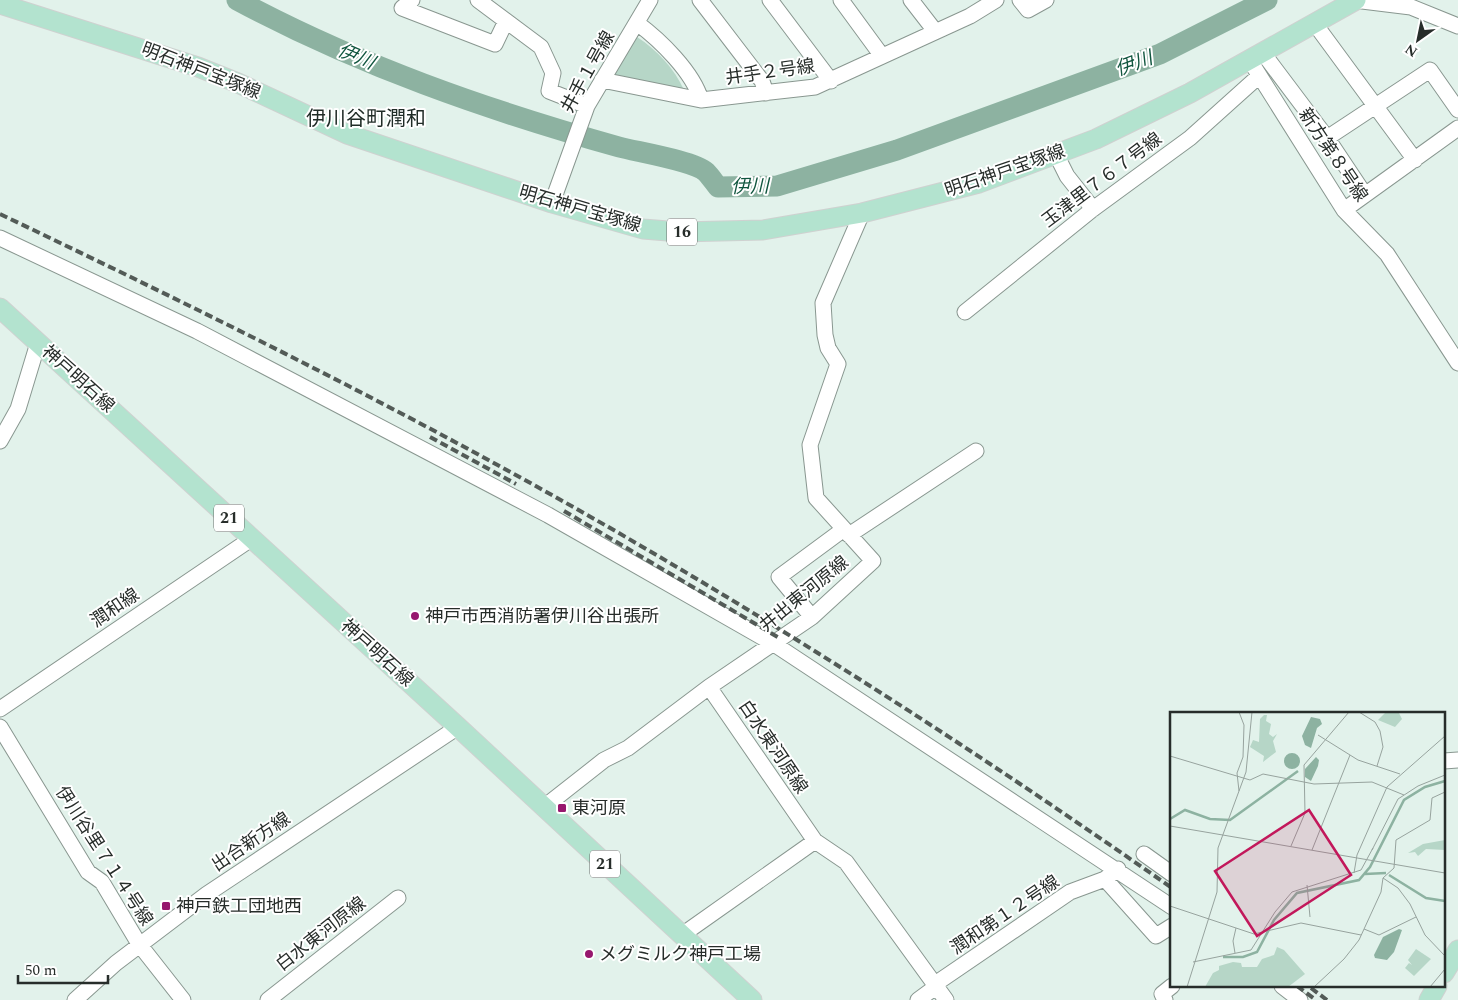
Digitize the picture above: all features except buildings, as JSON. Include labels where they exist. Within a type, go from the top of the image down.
[{"type":"main road","name":"明石神戸宝塚線","points":[[0,4],[198,67],[238,82],[347,134],[643,228],[680,232],[763,230],[862,213],[979,183],[1096,139],[1258,63],[1315,24],[1355,0]]},
{"type":"main road","name":"神戸明石線","points":[[0,308],[458,727],[543,808],[752,1000]]},
{"type":"main road","points":[[1446,971],[1458,950]]},
{"type":"main road","points":[[1429,1000],[1436,988]]},
{"type":"street","points":[[412,0],[402,8],[495,44],[506,21]]},
{"type":"street","points":[[478,0],[541,47],[554,73],[549,91],[587,106]]},
{"type":"street","points":[[700,0],[762,81],[766,93]]},
{"type":"street","points":[[770,0],[831,81]]},
{"type":"street","points":[[841,0],[882,56]]},
{"type":"street","points":[[911,0],[935,31]]},
{"type":"street","points":[[1020,0],[1028,10],[1046,0]]},
{"type":"street","points":[[1355,0],[1410,6],[1458,26]]},
{"type":"street","name":"井手１号線","points":[[553,198],[587,106],[637,23],[645,2]]},
{"type":"street","name":"井手２号線","points":[[602,80],[700,100],[815,87],[935,31],[987,2]]},
{"type":"street","points":[[637,23],[659,39],[698,89],[700,100]]},
{"type":"street","points":[[1315,24],[1416,160]]},
{"type":"street","points":[[1258,63],[1327,138],[1365,195]]},
{"type":"street","name":"玉津里７６７号線","points":[[965,312],[1092,209],[1190,138],[1258,63]]},
{"type":"street","name":"新方第８号線","points":[[1258,63],[1344,210],[1387,254],[1458,363]]},
{"type":"street","points":[[1327,138],[1430,70],[1458,110]]},
{"type":"street","points":[[1344,210],[1458,128]]},
{"type":"street","points":[[1056,154],[1067,176],[1092,209]]},
{"type":"street","name":"井出東河原線","points":[[709,687],[812,617],[873,561],[816,498],[810,445],[838,364],[828,348],[822,322],[822,303],[862,213]]},
{"type":"street","points":[[0,238],[215,340],[548,516],[774,644],[1170,905]]},
{"type":"street","points":[[0,441],[18,409],[38,343]]},
{"type":"street","points":[[812,617],[780,577],[847,532],[976,451]]},
{"type":"street","name":"潤和線","points":[[0,709],[251,538]]},
{"type":"street","points":[[543,808],[604,760],[628,748],[709,687]]},
{"type":"street","name":"白水東河原線","points":[[709,687],[815,841],[846,862],[946,1000]]},
{"type":"street","name":"伊川谷里７１４号線","points":[[0,727],[88,872],[102,882],[139,944],[184,1000]]},
{"type":"street","name":"出合新方線","points":[[75,1000],[139,944],[207,894],[458,727]]},
{"type":"street","points":[[682,935],[815,841]]},
{"type":"street","points":[[1144,854],[1170,873]]},
{"type":"street","name":"潤和第１２号線","points":[[918,1000],[937,986],[941,980],[1070,892],[1105,879],[1118,869]]},
{"type":"street","points":[[1105,879],[1156,936],[1170,927]]},
{"type":"street","name":"白水東河原線","points":[[268,1000],[398,898]]},
{"type":"street","points":[[1165,1000],[1162,994],[1170,988]]},
{"type":"street","points":[[1285,988],[1300,1000]]},
{"type":"green space","points":[[637,37],[664,60],[684,90],[616,77],[613,74]]},
{"type":"waterway","name":"伊川","points":[[237,0],[329,45],[424,84],[570,133],[690,164],[706,172],[718,187],[777,186],[897,150],[1160,54],[1267,0]]},
{"type":"railway","points":[[0,214],[312,367],[465,447],[617,532],[759,616],[898,704],[1170,887]]},
{"type":"railway","points":[[430,437],[516,484]]},
{"type":"railway","points":[[564,511],[781,639]]},
{"type":"railway","points":[[1300,988],[1316,1000]]},
{"type":"railway","points":[[1311,988],[1327,1000]]},
{"type":"place","name":"神戸市西消防署伊川谷出張所","points":[[415,616]]},
{"type":"place","name":"東河原","points":[[562,808]]},
{"type":"place","name":"神戸鉄工団地西","points":[[166,906]]},
{"type":"place","name":"メグミルク神戸工場","points":[[589,954]]},
{"type":"district","name":"伊川谷町潤和","points":[[366,119]]}]
